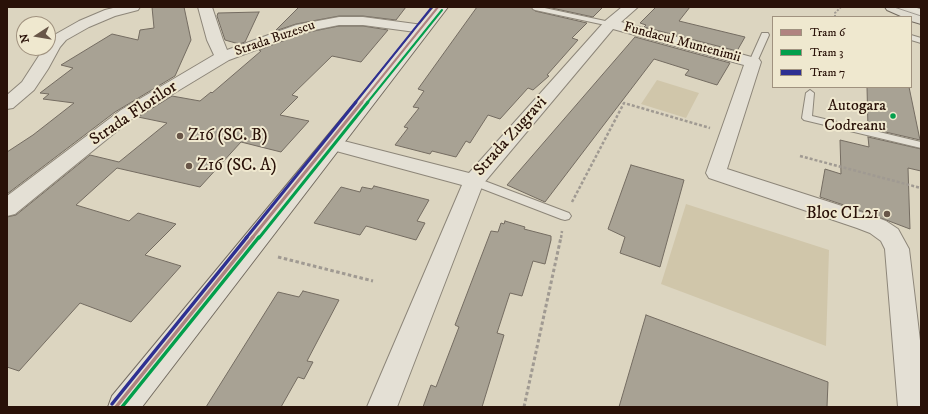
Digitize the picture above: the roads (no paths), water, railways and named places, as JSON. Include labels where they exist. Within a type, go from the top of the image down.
[{"type":"main road","points":[[892,7],[921,20]]},
{"type":"main road","points":[[914,7],[921,8]]},
{"type":"street","points":[[7,104],[28,86],[54,45],[61,38],[84,24],[110,13],[133,7]]},
{"type":"street","points":[[205,7],[215,40],[223,57]]},
{"type":"street","points":[[123,407],[441,7]]},
{"type":"street","name":"Strada Zugravi","points":[[332,144],[474,180],[610,24],[632,7]]},
{"type":"street","points":[[899,7],[921,14]]},
{"type":"street","name":"Strada Buzescu","points":[[223,57],[301,28],[339,21],[363,21],[423,29]]},
{"type":"street","name":"Fundacul Muntenimii","points":[[610,24],[754,62]]},
{"type":"street","name":"Strada Florilor","points":[[7,208],[127,114],[223,57]]},
{"type":"street","points":[[754,62],[716,173],[865,222],[878,227],[890,235],[897,249],[914,407]]},
{"type":"street","points":[[382,407],[474,180]]},
{"type":"lane","points":[[536,7],[535,8],[610,24]]},
{"type":"lane","points":[[754,62],[765,35]]},
{"type":"lane","points":[[912,36],[921,41]]},
{"type":"lane","points":[[810,93],[807,118],[921,145]]},
{"type":"lane","points":[[474,180],[565,216]]},
{"type":"tram line","name":"7","points":[[112,404],[432,7]]},
{"type":"tram line","name":"6","points":[[116,407],[438,7]]},
{"type":"tram line","points":[[894,7],[921,16]]},
{"type":"tram line","name":"3","points":[[122,407],[442,10]]},
{"type":"place","name":"Autogara Codreanu","points":[[893,116]]},
{"type":"place","name":"Z16 (SC. B)","points":[[180,136]]},
{"type":"place","name":"Z16 (SC. A)","points":[[189,166]]},
{"type":"place","name":"Bloc CL21","points":[[887,214]]}]
